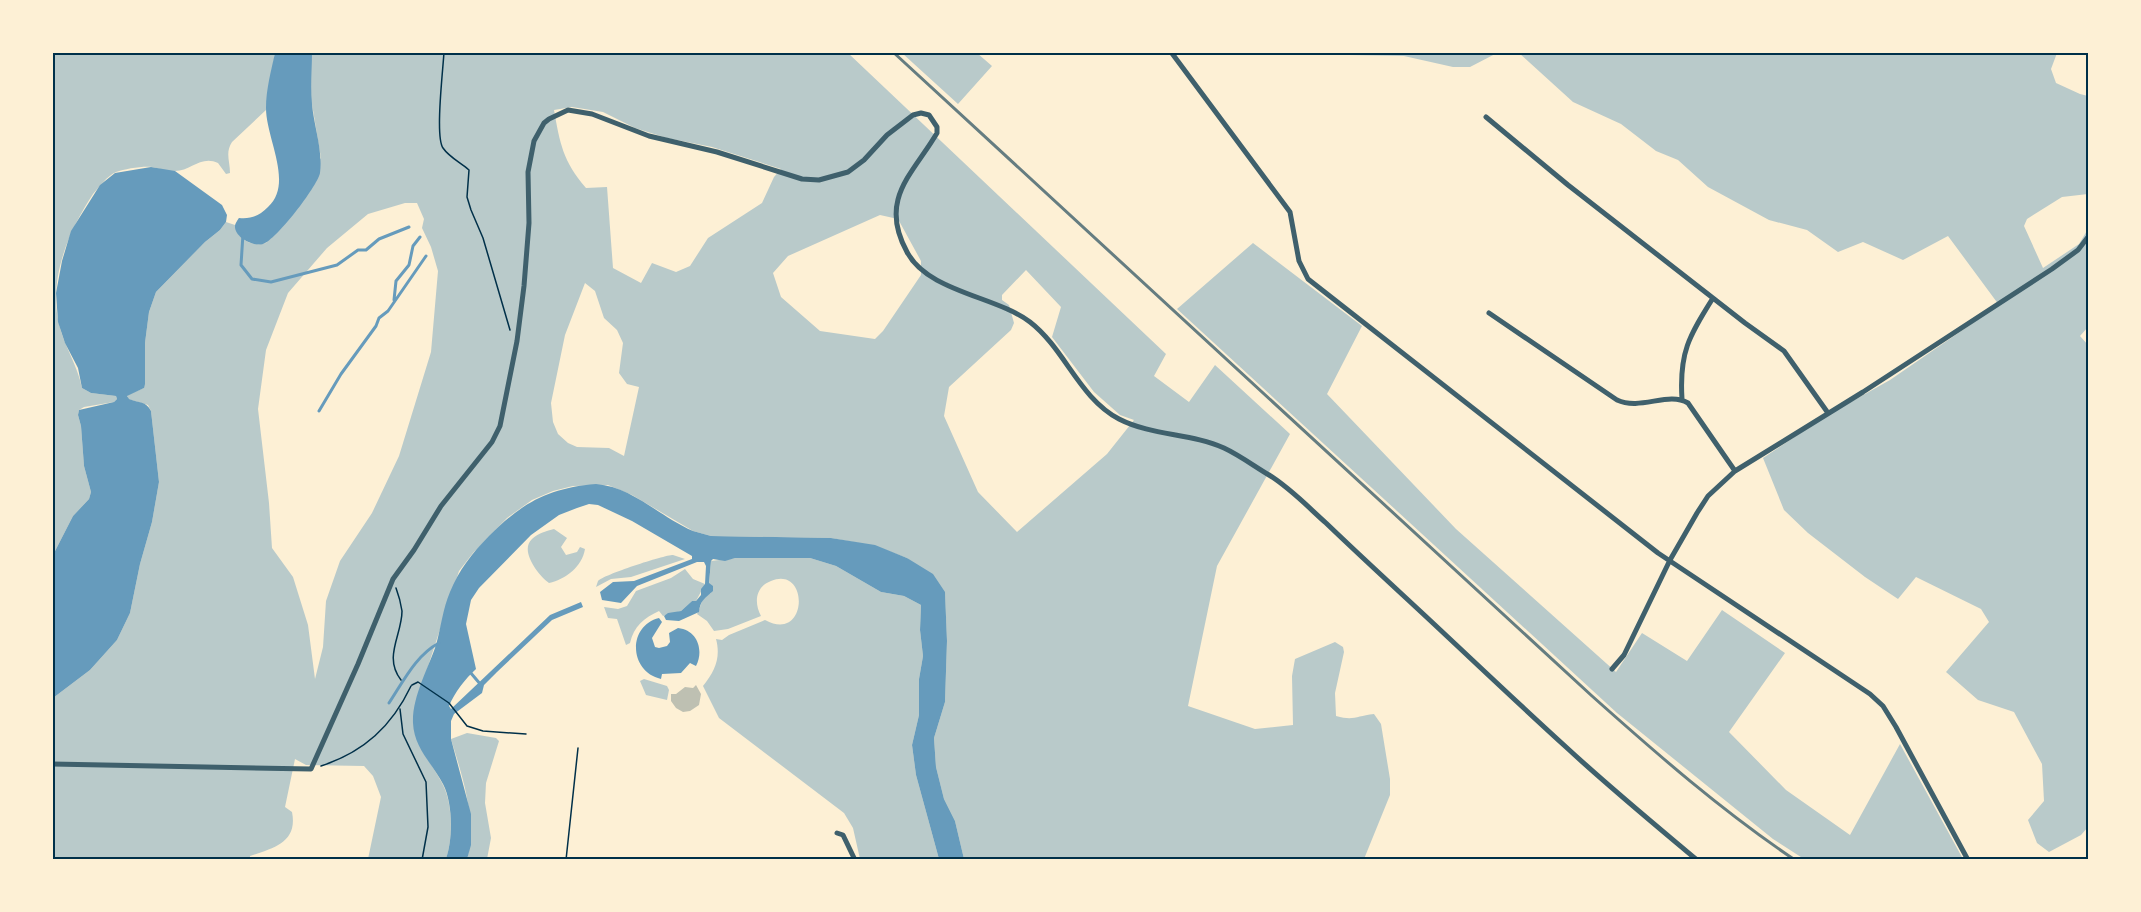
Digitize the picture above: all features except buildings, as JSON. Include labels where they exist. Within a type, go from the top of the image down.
[{"type":"street","points":[[1171,52],[1290,212],[1299,261],[1308,279],[1639,538],[1797,647],[1870,693],[1883,706],[1968,860]]},
{"type":"street","points":[[52,764],[311,769],[393,579],[441,506],[492,442],[503,416],[517,341],[524,286],[529,223],[528,172],[534,141],[539,130],[549,119],[568,110],[592,114],[649,136],[753,163],[802,179],[819,180],[848,172],[864,160],[887,135],[913,115],[921,113],[929,115],[937,127],[937,133],[902,186],[897,201],[896,218],[907,252],[914,262],[941,282],[1031,322],[1054,345],[1084,388],[1111,414],[1150,431],[1224,448],[1286,486],[1567,749],[1697,860]]},
{"type":"street","points":[[1486,117],[1713,298],[1784,351],[1828,413]]},
{"type":"street","points":[[1612,669],[1624,655],[1670,560],[1708,496],[1735,471],[2052,269],[2083,246],[2088,237]]},
{"type":"street","points":[[1682,399],[1681,377],[1685,348],[1692,331],[1713,298]]},
{"type":"street","points":[[1489,313],[1617,400],[1633,404],[1682,399],[1694,409],[1735,471]]},
{"type":"street","points":[[837,833],[843,835],[855,860]]},
{"type":"path","points":[[444,52],[440,117],[441,145],[469,170],[467,197],[483,238],[511,334],[517,341]]},
{"type":"path","points":[[393,579],[402,614],[393,654],[394,666],[401,680]]},
{"type":"path","points":[[311,769],[350,754],[382,730],[400,709],[411,686],[418,682],[453,706],[459,718],[467,726],[477,730],[526,734]]},
{"type":"path","points":[[406,683],[411,686]]},
{"type":"path","points":[[400,709],[403,734],[426,782],[428,827],[422,860]]},
{"type":"path","points":[[566,860],[578,748]]},
{"type":"shaded area","points":[[53,53],[275,53],[266,110],[232,142],[228,153],[230,173],[226,174],[218,163],[212,161],[201,162],[181,170],[169,171],[148,167],[116,172],[106,179],[93,194],[76,223],[63,256],[56,290],[59,324],[82,388],[91,393],[116,396],[117,399],[114,402],[84,407],[79,410],[84,466],[91,492],[89,499],[73,516],[53,555]]},
{"type":"shaded area","points":[[312,53],[848,53],[1166,354],[1154,376],[1189,402],[1215,365],[1290,434],[1217,566],[1188,706],[1255,729],[1293,725],[1292,676],[1295,659],[1335,642],[1343,647],[1344,652],[1335,693],[1336,716],[1351,718],[1374,714],[1381,724],[1390,779],[1390,795],[1364,859],[964,859],[955,821],[944,799],[936,767],[934,738],[945,702],[947,641],[945,593],[907,558],[875,546],[831,538],[711,536],[693,531],[632,495],[608,485],[573,486],[532,500],[507,518],[459,571],[419,694],[414,722],[418,742],[446,791],[451,831],[446,859],[368,859],[381,797],[373,776],[364,766],[306,765],[295,759],[285,807],[292,812],[293,822],[288,837],[268,850],[250,856],[250,859],[53,860],[53,698],[90,670],[117,640],[130,613],[152,522],[159,482],[151,411],[148,405],[128,399],[127,395],[144,388],[145,343],[149,312],[156,292],[226,222],[235,225],[236,230],[246,241],[256,244],[266,243],[321,158],[312,104]],"holes":[[[572,107],[603,112],[635,128],[667,138],[712,147],[781,169],[774,177],[762,203],[708,238],[690,266],[676,272],[652,263],[641,283],[613,268],[607,187],[586,188],[578,178],[564,152],[554,110]],[[405,203],[417,203],[424,219],[422,228],[431,247],[438,271],[431,352],[399,456],[372,513],[340,561],[326,601],[323,647],[315,679],[308,625],[293,577],[272,548],[258,409],[266,350],[288,293],[327,248],[368,214]],[[880,215],[898,219],[921,261],[921,275],[883,331],[875,339],[820,331],[781,297],[773,273],[788,256]],[[1026,270],[1061,307],[1052,337],[1094,392],[1120,415],[1134,420],[1107,454],[1017,532],[978,492],[944,416],[949,387],[1011,330],[1014,323],[1009,305],[1002,300],[1002,295]],[[585,283],[595,291],[604,318],[617,330],[623,343],[619,373],[627,384],[639,387],[624,456],[609,448],[577,447],[558,434],[553,422],[551,403],[565,335]]]},
{"type":"shaded area","points":[[902,53],[977,53],[992,66],[958,104]]},
{"type":"shaded area","points":[[1345,53],[1497,53],[1470,67],[1453,67],[1404,56]]},
{"type":"shaded area","points":[[1519,53],[2057,53],[2051,69],[2056,83],[2088,96],[2088,194],[2062,197],[2027,219],[2024,226],[2043,268],[2079,244],[2088,229],[2088,327],[2080,336],[2088,345],[2088,827],[2081,835],[2049,852],[2037,843],[2028,820],[2044,801],[2042,764],[2014,712],[1978,700],[1946,672],[1989,622],[1981,609],[1916,577],[1898,599],[1865,577],[1808,533],[1784,510],[1763,458],[1826,416],[1890,380],[1999,305],[1948,236],[1903,260],[1863,242],[1838,252],[1807,230],[1769,220],[1708,187],[1678,160],[1656,151],[1621,124],[1573,102]]},
{"type":"shaded area","points":[[1253,243],[1362,326],[1327,394],[1456,529],[1616,672],[1642,633],[1687,661],[1722,610],[1785,653],[1729,732],[1786,790],[1850,835],[1900,744],[1963,859],[1804,859],[1773,839],[1617,713],[1177,309]]},
{"type":"shaded area","points":[[554,529],[567,538],[561,547],[566,555],[577,552],[580,547],[585,549],[577,567],[561,579],[549,583],[532,563],[528,550],[534,537]]},
{"type":"shaded area","points":[[673,555],[685,559],[631,577],[611,579],[596,587],[598,581],[611,574]]},
{"type":"shaded area","points":[[735,558],[810,558],[836,566],[881,592],[904,596],[921,605],[920,630],[923,656],[919,679],[919,715],[912,745],[916,775],[939,859],[860,859],[853,828],[844,813],[719,718],[703,686],[716,664],[718,652],[716,639],[722,640],[765,620],[779,625],[790,622],[799,604],[798,593],[793,584],[784,579],[771,581],[762,587],[757,596],[757,606],[761,616],[728,629],[714,631],[707,621],[697,614],[703,600],[711,593],[709,584],[711,561]]},
{"type":"shaded area","points":[[685,569],[693,579],[705,584],[696,601],[692,601],[681,611],[663,616],[659,611],[649,617],[640,623],[630,643],[626,645],[617,619],[608,618],[604,607],[618,609],[627,606],[636,591],[671,578]]},
{"type":"shaded area","points":[[644,679],[667,686],[669,690],[667,700],[646,695],[640,681]]},
{"type":"shaded area","points":[[467,733],[496,738],[499,741],[486,783],[485,803],[491,838],[487,859],[467,859],[470,829],[467,799],[451,739]]},
{"type":"water","points":[[275,53],[312,53],[312,104],[321,164],[317,180],[295,212],[277,233],[259,245],[249,243],[241,237],[235,226],[239,218],[252,217],[265,210],[275,197],[279,186],[277,160],[266,108]]},
{"type":"water","points":[[151,167],[175,171],[222,205],[227,215],[226,222],[156,292],[149,312],[145,343],[144,388],[127,396],[129,399],[144,404],[151,411],[159,482],[152,522],[130,613],[117,640],[90,670],[53,698],[53,555],[73,516],[89,499],[91,492],[84,466],[79,410],[114,402],[117,399],[116,396],[91,393],[82,388],[78,368],[65,343],[58,322],[56,293],[71,231],[100,185],[115,173]]},
{"type":"water","points":[[596,484],[609,486],[634,496],[681,525],[711,536],[831,538],[875,545],[907,558],[933,574],[945,592],[947,641],[945,702],[934,738],[936,767],[944,799],[955,821],[964,859],[939,859],[916,775],[912,745],[919,715],[919,679],[923,656],[920,630],[921,605],[904,596],[881,592],[836,566],[810,558],[735,558],[725,561],[713,559],[709,583],[713,586],[713,591],[702,602],[699,612],[679,621],[666,620],[664,616],[668,613],[681,611],[701,595],[701,589],[705,584],[706,566],[704,562],[697,562],[637,586],[621,603],[602,600],[600,592],[613,582],[634,581],[692,559],[692,556],[632,521],[598,505],[589,504],[559,515],[531,535],[479,588],[471,600],[466,624],[476,669],[457,691],[449,706],[451,709],[550,615],[581,602],[583,607],[552,620],[484,685],[482,693],[454,714],[451,721],[451,739],[471,814],[471,845],[467,859],[446,859],[451,831],[449,801],[443,784],[420,748],[414,732],[413,713],[436,645],[450,592],[472,555],[501,524],[525,506],[564,489]]},
{"type":"water","points":[[659,618],[662,622],[652,638],[655,647],[667,646],[670,642],[669,633],[678,628],[695,637],[699,648],[696,666],[690,663],[681,673],[662,674],[661,679],[650,675],[643,668],[636,649],[641,630]]},
{"type":"waterway","points":[[243,234],[241,265],[252,279],[271,282],[337,265],[358,250],[366,250],[379,239],[409,227]]},
{"type":"waterway","points":[[394,300],[396,281],[409,265],[413,246],[420,237]]},
{"type":"waterway","points":[[319,411],[341,374],[376,326],[379,318],[388,311],[426,256]]},
{"type":"waterway","points":[[389,703],[423,654],[439,643]]},
{"type":"waterway","points":[[470,672],[481,685]]},
{"type":"railway","points":[[893,52],[1592,696],[1716,802],[1795,860]]}]
